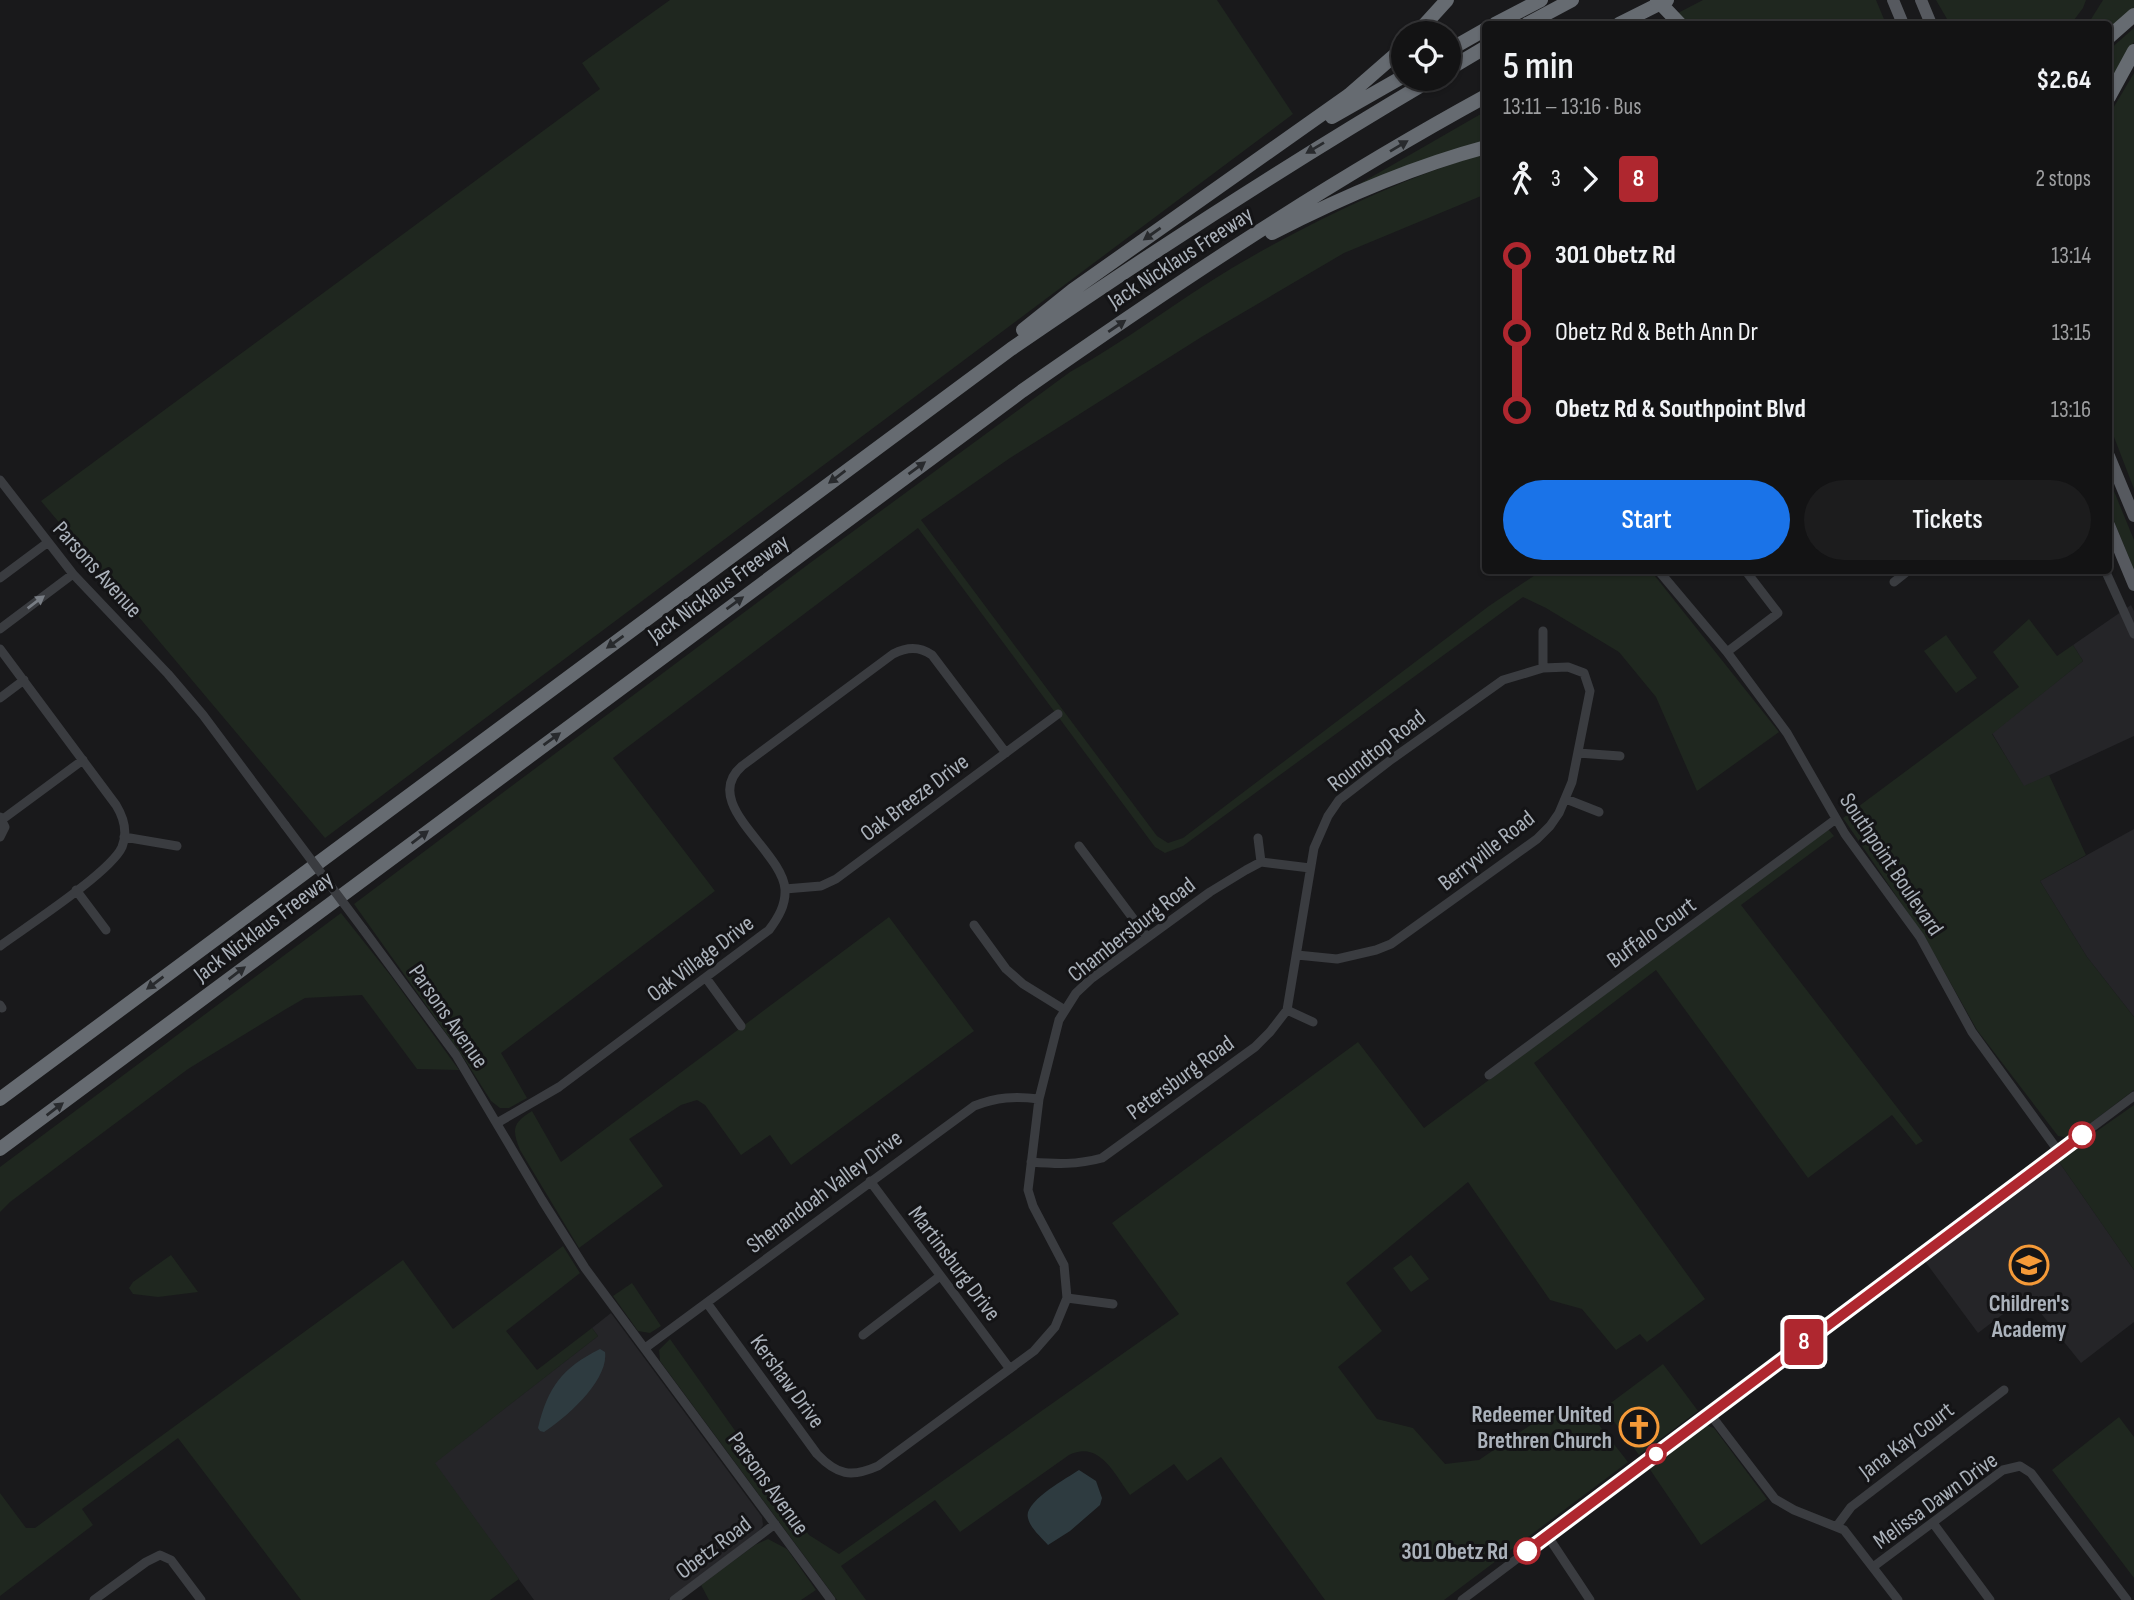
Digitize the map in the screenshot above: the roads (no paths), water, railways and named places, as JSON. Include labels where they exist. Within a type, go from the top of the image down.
[{"type":"highway","points":[[1428,21],[1447,0]]},
{"type":"highway","points":[[1500,21],[1541,0]]},
{"type":"highway","points":[[1533,21],[1572,0]]},
{"type":"highway","points":[[1657,0],[1677,21]]},
{"type":"highway","points":[[1625,21],[1667,0]]},
{"type":"highway","points":[[2112,34],[2134,15]]},
{"type":"highway","points":[[1461,43],[1482,31]]},
{"type":"highway","points":[[1461,62],[1482,49]]},
{"type":"highway","points":[[2112,91],[2134,51]]},
{"type":"highway","points":[[911,421],[1073,290],[1349,95],[1391,58]]},
{"type":"highway","points":[[1177,217],[1318,125],[1391,83]]},
{"type":"highway","name":"Jack Nicklaus Freeway","points":[[0,1098],[1011,349],[1163,244],[1412,91]]},
{"type":"highway","name":"Jack Nicklaus Freeway","points":[[0,1149],[1060,364],[1196,272],[1334,184],[1482,98]]},
{"type":"highway","points":[[1196,272],[1347,197],[1424,166],[1482,148]]},
{"type":"main road","points":[[1893,0],[1902,21]]},
{"type":"main road","points":[[1921,0],[1930,21]]},
{"type":"main road","points":[[2112,463],[2134,516]]},
{"type":"main road","points":[[2112,532],[2134,585]]},
{"type":"street","name":"Parsons Avenue","points":[[0,481],[73,574],[182,690],[363,929],[456,1055],[574,1251],[831,1600]]},
{"type":"street","points":[[0,578],[47,543]]},
{"type":"street","points":[[0,629],[73,574]]},
{"type":"street","name":"Southpoint Boulevard","points":[[1661,574],[1727,652],[1787,733],[1810,769],[1836,820],[1920,937],[1972,1032],[2059,1152]]},
{"type":"street","points":[[1727,652],[1778,613],[1748,574]]},
{"type":"street","points":[[1894,582],[1904,574]]},
{"type":"street","points":[[2107,574],[2134,634]]},
{"type":"street","points":[[1543,631],[1543,668]]},
{"type":"street","points":[[785,890],[780,871],[735,810],[729,788],[734,774],[892,654],[914,648],[928,652],[1006,753]]},
{"type":"street","points":[[0,649],[121,812],[124,837],[112,861],[0,946]]},
{"type":"street","name":"Roundtop Road","points":[[1297,955],[1314,848],[1328,816],[1339,800],[1487,689],[1514,675],[1543,668],[1568,667],[1581,670]]},
{"type":"street","name":"Berryville Road","points":[[1297,955],[1337,959],[1391,944],[1537,839],[1550,826],[1566,799],[1578,752],[1590,691],[1581,670]]},
{"type":"street","points":[[0,698],[24,680]]},
{"type":"street","name":"Oak Breeze Drive","points":[[785,890],[821,886],[836,879],[1058,714]]},
{"type":"street","points":[[1578,752],[1620,757]]},
{"type":"street","points":[[0,837],[5,827],[1,818],[83,760]]},
{"type":"street","points":[[1566,799],[1599,813]]},
{"type":"street","name":"Buffalo Court","points":[[1489,1075],[1836,820]]},
{"type":"street","points":[[124,837],[177,846]]},
{"type":"street","points":[[1258,838],[1261,862],[1310,868]]},
{"type":"street","points":[[1079,846],[1147,937]]},
{"type":"street","name":"Chambersburg Road","points":[[1067,1298],[1064,1265],[1033,1206],[1028,1190],[1039,1099],[1059,1020],[1076,993],[1092,978],[1210,892],[1261,862]]},
{"type":"street","points":[[76,890],[106,930]]},
{"type":"street","name":"Oak Village Drive","points":[[498,1123],[559,1087],[769,930],[783,907],[785,890]]},
{"type":"street","points":[[974,925],[1006,969],[1023,984],[1065,1010]]},
{"type":"street","name":"Petersburg Road","points":[[1031,1161],[1073,1164],[1102,1158],[1255,1047],[1287,1010],[1297,955]]},
{"type":"street","points":[[706,978],[741,1026]]},
{"type":"street","points":[[1287,1010],[1313,1022]]},
{"type":"street","name":"Shenandoah Valley Drive","points":[[645,1348],[975,1106],[991,1099],[1015,1096],[1039,1099]]},
{"type":"street","points":[[1462,1600],[2134,1096]]},
{"type":"street","name":"Martinsburg Drive","points":[[870,1181],[1010,1369]]},
{"type":"street","points":[[863,1335],[940,1276]]},
{"type":"street","points":[[1010,1369],[1045,1340],[1055,1327],[1067,1298],[1113,1304]]},
{"type":"street","name":"Kershaw Drive","points":[[707,1303],[817,1454],[829,1466],[845,1473],[862,1473],[878,1466],[1010,1369]]},
{"type":"street","name":"Jana Kay Court","points":[[1837,1526],[1851,1507],[2004,1391]]},
{"type":"street","points":[[1710,1414],[1775,1499],[1794,1510],[1837,1526],[1850,1537],[1898,1600]]},
{"type":"street","name":"Melissa Dawn Drive","points":[[1873,1567],[2003,1470],[2020,1466],[2031,1473],[2127,1600]]},
{"type":"street","points":[[1933,1523],[1990,1600]]},
{"type":"street","name":"Obetz Road","points":[[674,1600],[775,1524]]},
{"type":"street","points":[[1547,1535],[1590,1600]]},
{"type":"street","points":[[94,1600],[146,1562],[160,1555],[171,1560],[201,1600]]},
{"type":"place","name":"Children's Academy","points":[[2029,1265]]},
{"type":"place","name":"Redeemer United Brethren Church","points":[[1639,1427]]},
{"type":"place","name":"301 Obetz Rd","points":[[1527,1551]]}]
